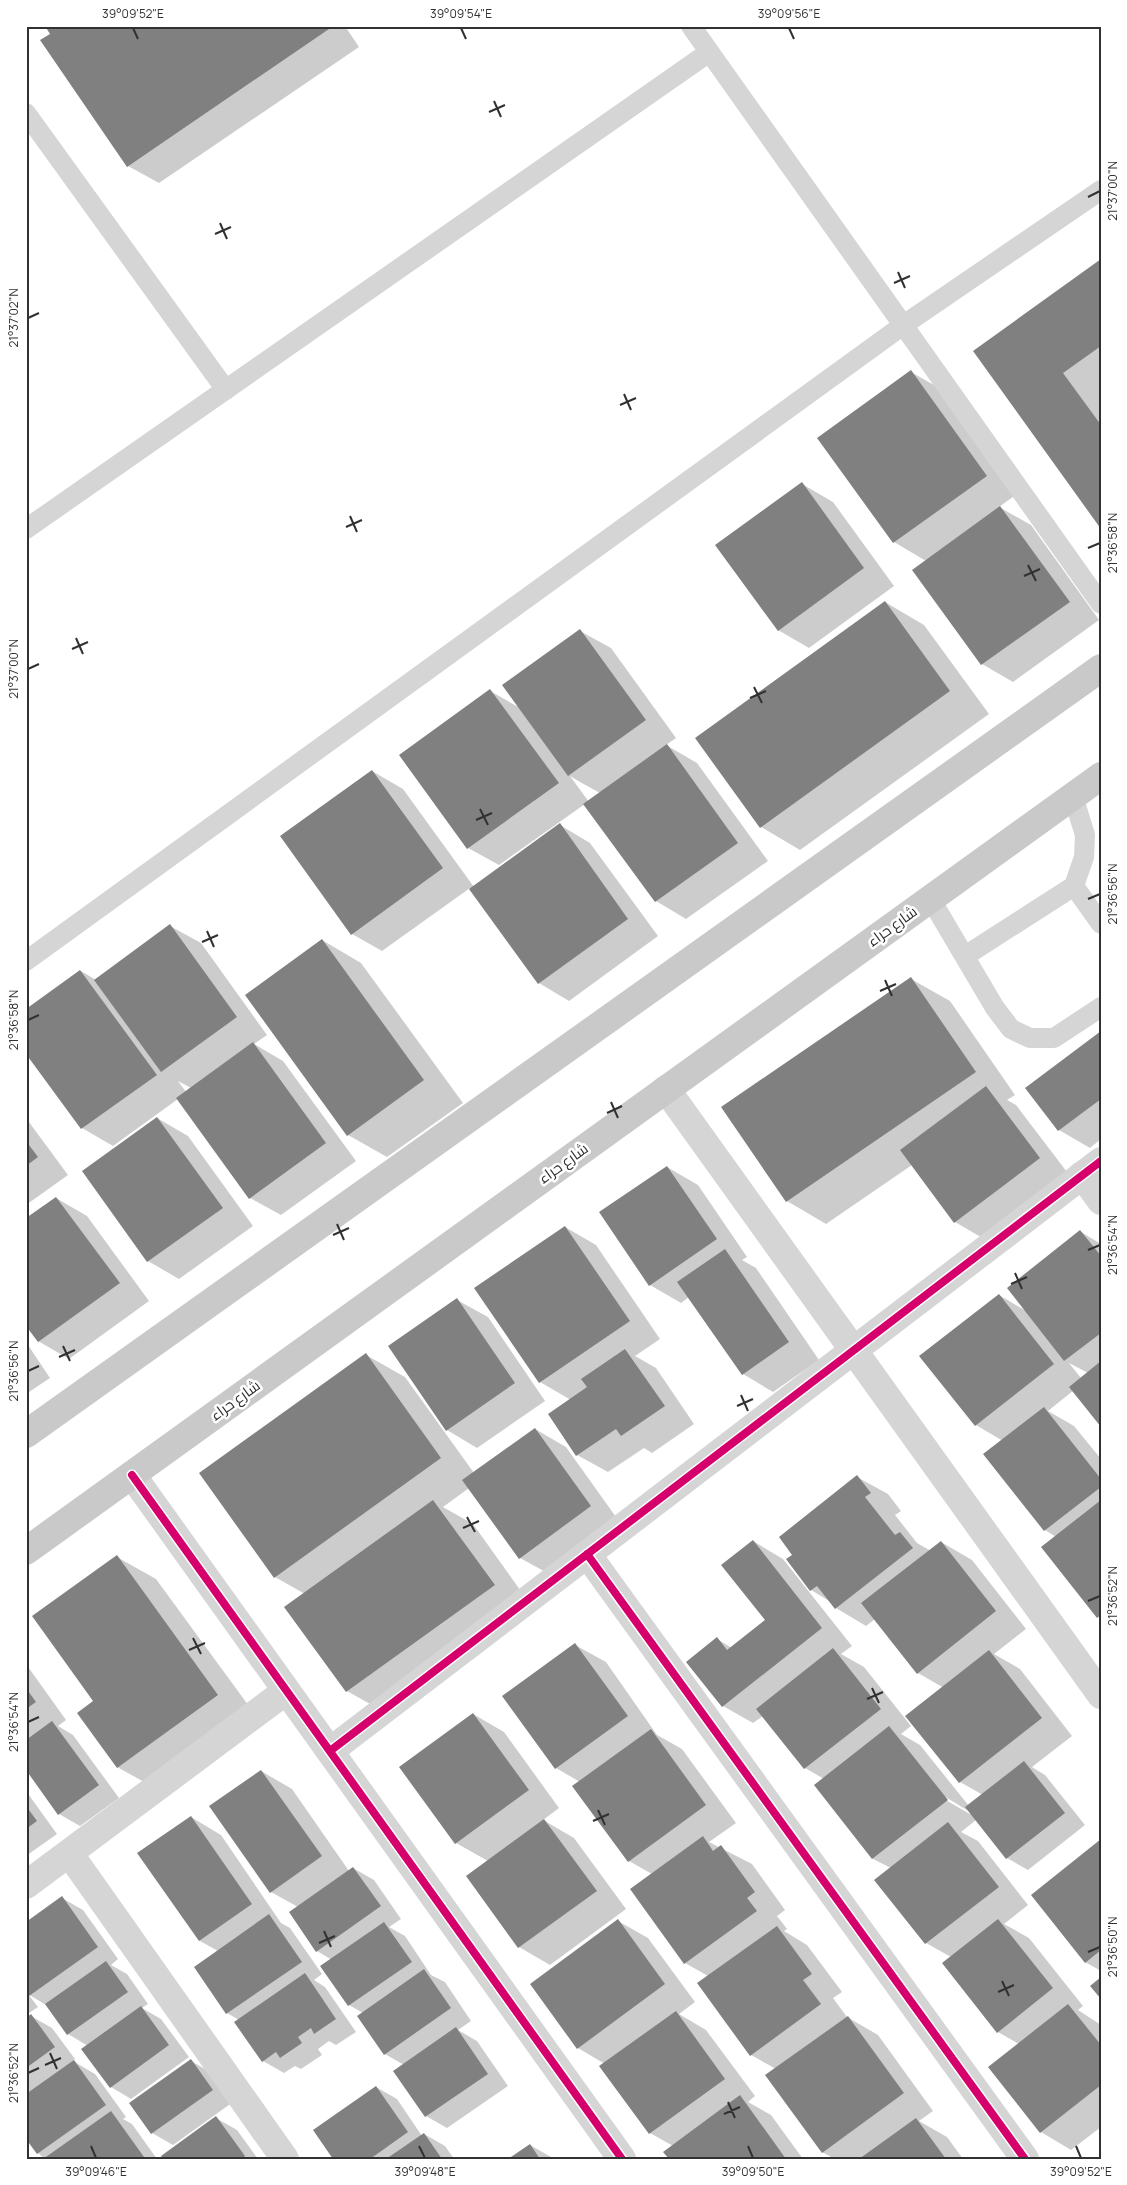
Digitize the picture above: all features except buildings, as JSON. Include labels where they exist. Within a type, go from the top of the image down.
[{"type":"main road","points":[[26,1434],[1101,668]]},
{"type":"main road","name":"شارع حراء","points":[[26,1551],[1101,776]]},
{"type":"street","points":[[666,1089],[1101,1694]]},
{"type":"street","points":[[330,1751],[1092,1168],[1101,1201]]},
{"type":"street","points":[[132,1475],[622,2159]]},
{"type":"street","points":[[587,1554],[1025,2159]]},
{"type":"street","points":[[26,1885],[286,1691]]},
{"type":"street","points":[[68,1854],[285,2159]]},
{"type":"lane","points":[[691,26],[708,53],[1101,604]]},
{"type":"lane","points":[[26,529],[708,53]]},
{"type":"lane","points":[[26,113],[226,390]]},
{"type":"lane","points":[[26,961],[902,326],[1101,190]]},
{"type":"lane","points":[[966,956],[1074,886],[1084,857],[1085,835],[1073,796]]},
{"type":"lane","points":[[1074,886],[1101,924]]},
{"type":"lane","points":[[930,898],[995,1008],[1011,1029],[1030,1038],[1054,1038],[1101,1007]]},
{"type":"cycle path","points":[[330,1751],[1101,1161]]},
{"type":"cycle path","points":[[132,1475],[622,2159]]},
{"type":"cycle path","points":[[587,1554],[1025,2159]]}]
